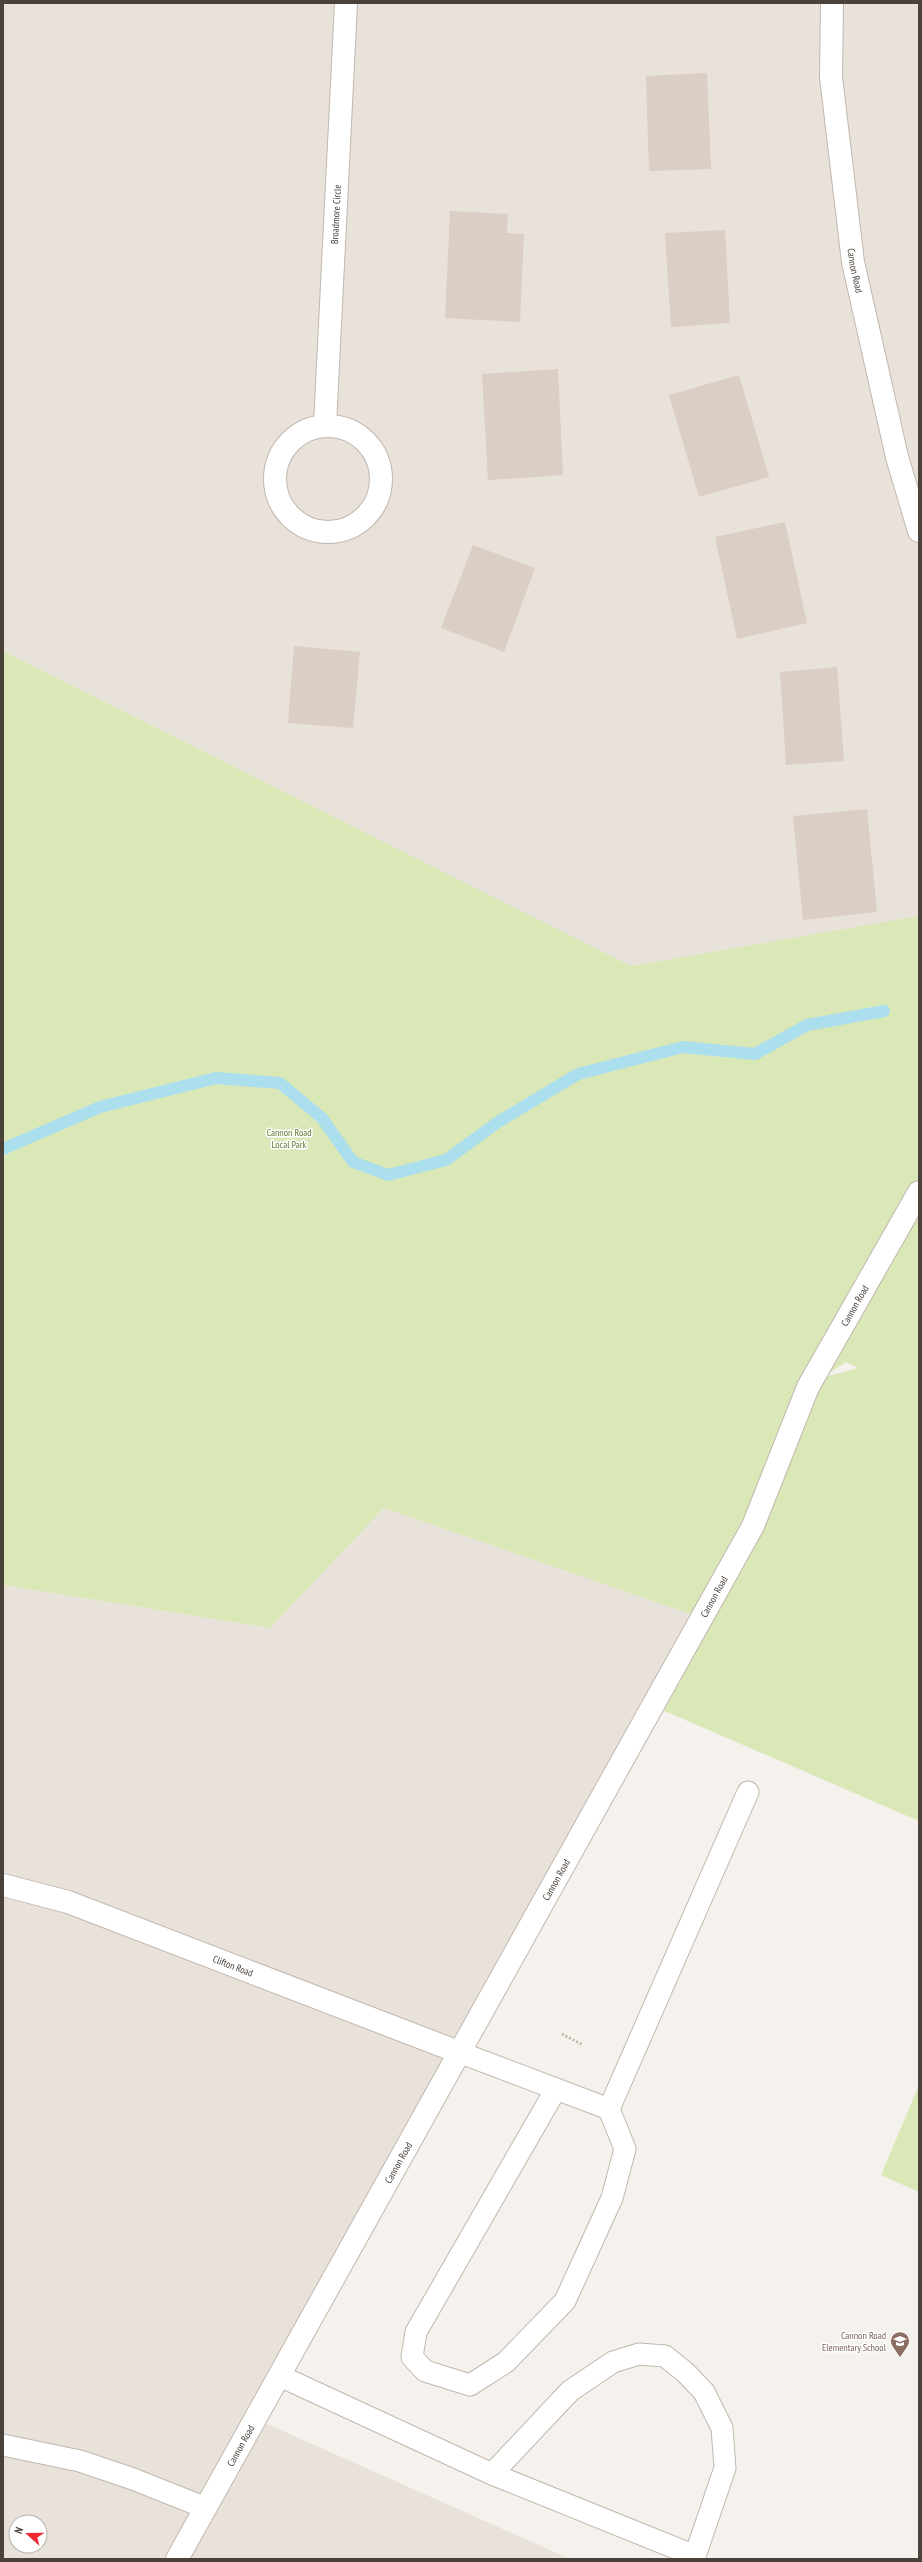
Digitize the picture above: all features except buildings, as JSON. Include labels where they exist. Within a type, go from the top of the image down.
[{"type":"street","name":"Broadmore Circle","points":[[324,425],[346,3]]},
{"type":"street","name":"Cannon Road","points":[[832,3],[831,77],[853,262],[897,457],[919,531]]},
{"type":"street","points":[[324,425],[346,427],[364,438],[376,454],[382,474],[379,496],[369,514],[352,527],[332,532],[311,530],[293,520],[280,503],[275,482],[278,462],[288,443],[305,430],[324,425]]},
{"type":"street","name":"Cannon Road","points":[[177,2559],[461,2053],[753,1526],[808,1387],[919,1192]]},
{"type":"street","name":"Clifton Road","points":[[3,1885],[68,1902],[461,2053]]},
{"type":"lane","points":[[556,2089],[416,2332],[412,2357],[425,2372],[470,2386],[506,2362],[566,2301],[612,2198],[625,2149],[609,2109],[748,1792]]},
{"type":"lane","points":[[461,2053],[609,2109]]},
{"type":"lane","points":[[280,2376],[492,2474],[699,2558],[725,2468],[722,2428],[704,2392],[686,2372],[665,2356],[639,2354],[613,2362],[570,2391],[492,2474]]},
{"type":"lane","points":[[3,2445],[80,2462],[133,2479],[206,2508]]},
{"type":"path","points":[[562,2034],[583,2045]]},
{"type":"shaded area","points":[[3,3],[919,3],[919,917],[631,966],[3,651]]},
{"type":"shaded area","points":[[384,1508],[702,1618],[256,2419],[570,2559],[3,2559],[3,1585],[270,1628]]},
{"type":"green space","name":"Cannon Road Local Park","points":[[3,651],[631,966],[919,916],[919,1821],[660,1709],[715,1612],[825,1377],[858,1368],[846,1362],[808,1387],[702,1618],[384,1508],[270,1628],[3,1585]]},
{"type":"green space","points":[[919,2085],[919,2192],[881,2175]]},
{"type":"waterway","points":[[3,1149],[100,1107],[216,1078],[280,1083],[322,1118],[353,1162],[388,1175],[446,1160],[498,1122],[578,1074],[683,1047],[755,1054],[807,1025],[884,1011]]},
{"type":"place","name":"Cannon Road Elementary School","points":[[900,2358]]}]
